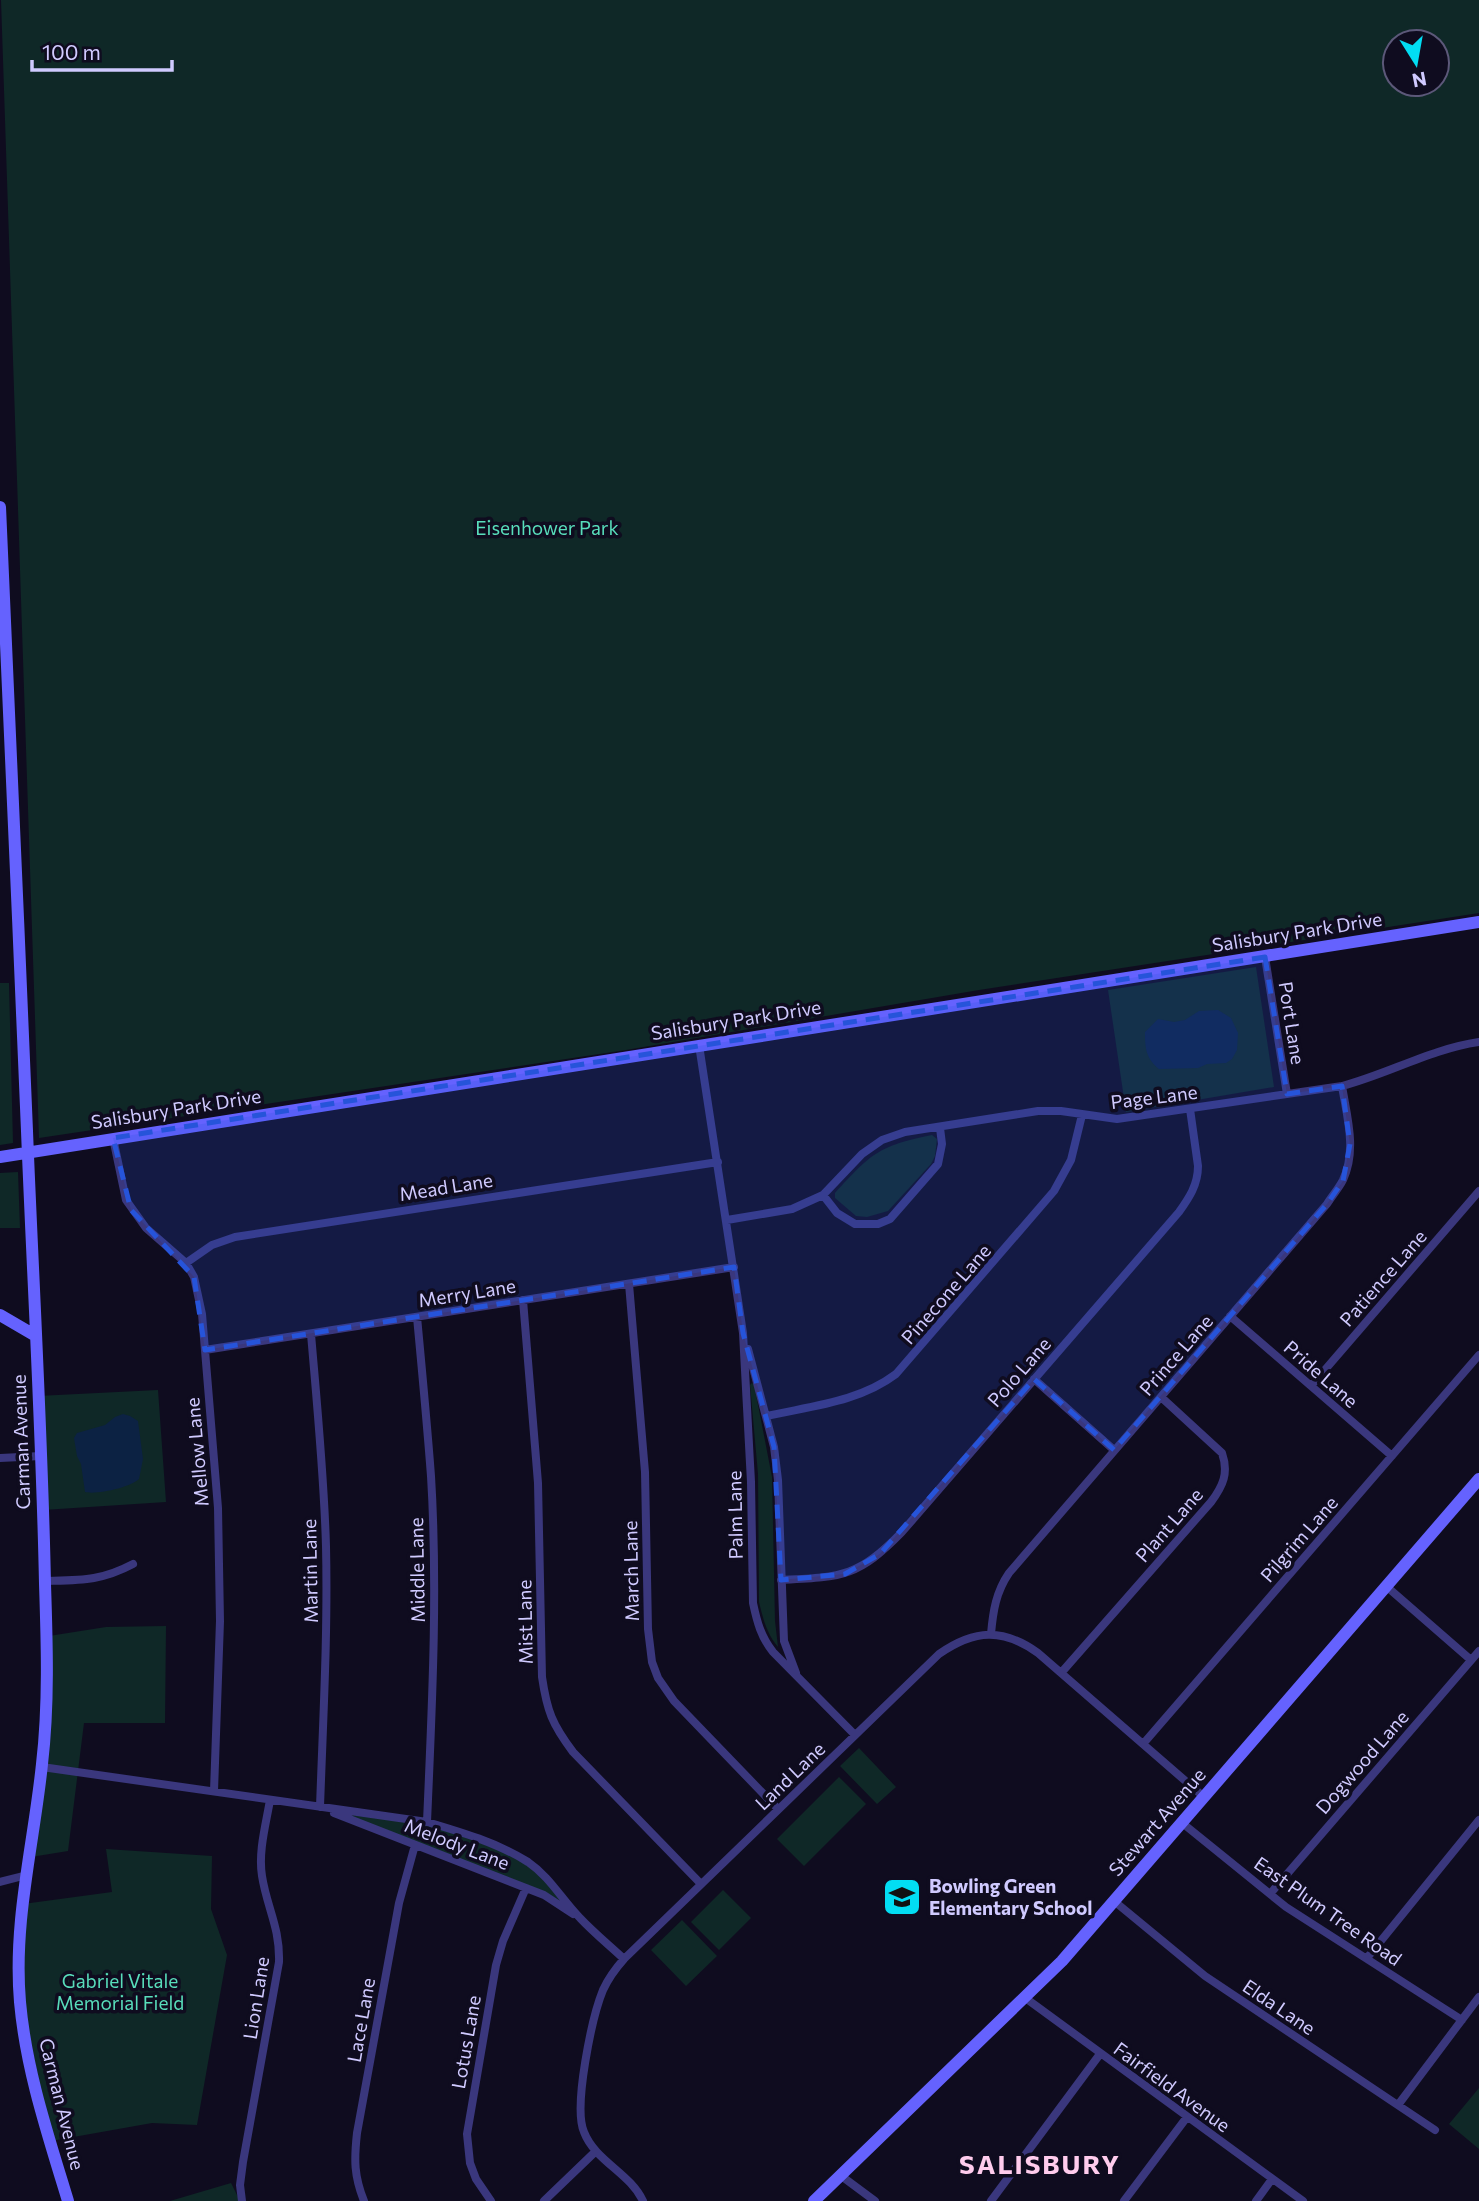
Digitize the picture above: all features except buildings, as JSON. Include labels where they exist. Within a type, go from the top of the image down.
[{"type":"main road","name":"Carman Avenue","points":[[0,507],[45,1581],[46,1708],[42,1767],[22,1904],[20,1999],[26,2046],[38,2101],[68,2201]]},
{"type":"main road","name":"Salisbury Park Drive","points":[[0,1157],[1479,922]]},
{"type":"main road","points":[[0,1315],[36,1336]]},
{"type":"main road","name":"Stewart Avenue","points":[[814,2201],[1062,1961],[1479,1479]]},
{"type":"street","name":"Port Lane","points":[[1265,957],[1287,1094]]},
{"type":"street","name":"Page Lane","points":[[727,1220],[792,1209],[823,1195],[862,1154],[882,1140],[905,1132],[1038,1111],[1061,1111],[1117,1119],[1342,1086],[1433,1054],[1479,1042]]},
{"type":"street","name":"Palm Lane","points":[[699,1045],[743,1333],[751,1482],[753,1603],[757,1622],[765,1641],[800,1681],[855,1735]]},
{"type":"street","name":"Prince Lane","points":[[991,1634],[992,1615],[1001,1586],[1114,1450],[1327,1204],[1343,1181],[1349,1162],[1350,1144],[1342,1086]]},
{"type":"street","name":"Polo Lane","points":[[781,1580],[825,1578],[845,1574],[866,1565],[902,1532],[1179,1212],[1192,1193],[1198,1166],[1190,1109]]},
{"type":"street","name":"Pinecone Lane","points":[[767,1416],[858,1396],[882,1385],[896,1374],[1055,1191],[1072,1160],[1082,1115]]},
{"type":"street","points":[[823,1195],[838,1213],[855,1224],[878,1224],[890,1219],[938,1164],[942,1144],[940,1128]]},
{"type":"street","name":"Mellow Lane","points":[[113,1138],[123,1189],[131,1210],[146,1228],[186,1263],[194,1277],[198,1294],[218,1521],[220,1621],[214,1791]]},
{"type":"street","name":"Mead Lane","points":[[186,1263],[212,1245],[235,1237],[718,1162]]},
{"type":"street","name":"Patience Lane","points":[[1311,1386],[1479,1192]]},
{"type":"street","name":"Merry Lane","points":[[205,1350],[734,1267]]},
{"type":"street","name":"March Lane","points":[[629,1284],[645,1472],[648,1629],[652,1662],[658,1678],[674,1701],[778,1809]]},
{"type":"street","name":"Mist Lane","points":[[523,1300],[538,1483],[542,1677],[547,1708],[556,1730],[573,1752],[701,1884]]},
{"type":"street","name":"Pride Lane","points":[[1230,1316],[1392,1456]]},
{"type":"street","name":"Middle Lane","points":[[417,1317],[431,1477],[434,1578],[434,1653],[427,1822]]},
{"type":"street","name":"Palm Lane","points":[[743,1333],[774,1447],[778,1480],[784,1641],[800,1681]]},
{"type":"street","name":"Martin Lane","points":[[311,1334],[324,1480],[326,1548],[327,1634],[320,1807]]},
{"type":"street","name":"Pilgrim Lane","points":[[1143,1744],[1479,1355]]},
{"type":"street","points":[[1034,1379],[1114,1450]]},
{"type":"street","name":"Plant Lane","points":[[1061,1673],[1211,1502],[1224,1482],[1226,1466],[1222,1453],[1161,1397]]},
{"type":"street","points":[[0,1458],[41,1456]]},
{"type":"street","points":[[45,1581],[104,1577],[133,1564]]},
{"type":"street","points":[[1386,1586],[1472,1660]]},
{"type":"street","name":"Land Lane","points":[[643,2201],[636,2189],[596,2151],[583,2132],[581,2095],[594,2021],[604,1989],[624,1959],[939,1654],[955,1642],[991,1634],[1022,1642],[1204,1797]]},
{"type":"street","name":"Dogwood Lane","points":[[1269,1894],[1479,1651]]},
{"type":"street","name":"Melody Lane","points":[[42,1767],[427,1822],[491,1844],[528,1863],[545,1877],[579,1917],[624,1959]]},
{"type":"street","name":"Lion Lane","points":[[242,2201],[240,2185],[243,2162],[279,1962],[280,1944],[261,1873],[261,1854],[271,1800]]},
{"type":"street","name":"Melody Lane","points":[[320,1807],[544,1895],[579,1917]]},
{"type":"street","points":[[1367,1958],[1479,1819]]},
{"type":"street","name":"East Plum Tree Road","points":[[1181,1822],[1269,1894],[1461,2020]]},
{"type":"street","name":"Lace Lane","points":[[364,2201],[357,2185],[354,2162],[357,2133],[399,1903],[415,1845]]},
{"type":"street","points":[[0,1882],[27,1875]]},
{"type":"street","name":"Lotus Lane","points":[[491,2201],[476,2179],[470,2163],[467,2148],[469,2117],[496,1965],[503,1941],[526,1888]]},
{"type":"street","name":"Elda Lane","points":[[1114,1901],[1205,1976],[1435,2130]]},
{"type":"street","name":"Fairfield Avenue","points":[[1024,1997],[1303,2201]]},
{"type":"street","points":[[1398,2105],[1479,1997]]},
{"type":"street","points":[[991,2201],[1100,2054]]},
{"type":"street","points":[[1124,2201],[1187,2117]]},
{"type":"street","points":[[544,2201],[596,2151]]},
{"type":"street","points":[[840,2175],[875,2201]]},
{"type":"street","points":[[1256,2201],[1272,2179]]},
{"type":"highlighted area","points":[[1265,957],[1287,1094],[1342,1086],[1350,1144],[1343,1181],[1327,1204],[1114,1450],[1034,1379],[880,1554],[845,1574],[781,1580],[774,1447],[743,1333],[734,1267],[205,1350],[194,1277],[131,1210],[113,1138]]},
{"type":"green space","name":"Eisenhower Park","points":[[1,0],[1479,0],[1479,913],[979,990],[626,1050],[39,1138]]},
{"type":"green space","points":[[1256,967],[1274,1087],[1126,1112],[1108,990]]},
{"type":"green space","points":[[0,983],[9,983],[13,1143],[0,1145]]},
{"type":"green space","points":[[932,1135],[937,1139],[931,1164],[888,1211],[867,1217],[856,1216],[835,1198],[835,1193],[848,1179],[877,1153],[899,1143]]},
{"type":"green space","points":[[18,1172],[20,1228],[0,1228],[0,1173]]},
{"type":"green space","points":[[752,1383],[772,1477],[778,1647],[768,1632],[759,1602],[758,1474],[750,1385]]},
{"type":"green space","points":[[158,1390],[166,1502],[43,1510],[38,1396]]},
{"type":"green space","points":[[166,1626],[165,1723],[84,1723],[68,1851],[31,1857],[49,1636],[106,1627]]},
{"type":"green space","points":[[859,1748],[896,1787],[877,1804],[840,1766]]},
{"type":"green space","points":[[839,1777],[866,1804],[804,1866],[777,1839]]},
{"type":"green space","points":[[328,1809],[427,1824],[511,1854],[544,1877],[572,1911],[545,1894]]},
{"type":"green space","name":"Gabriel Vitale Memorial Field","points":[[106,1849],[212,1856],[211,1909],[227,1955],[197,2125],[152,2123],[51,2141],[22,1997],[23,1904],[112,1892]]},
{"type":"green space","points":[[723,1890],[751,1918],[719,1950],[691,1922]]},
{"type":"green space","points":[[682,1920],[717,1956],[686,1986],[651,1950]]},
{"type":"green space","points":[[1479,2088],[1479,2149],[1449,2124]]},
{"type":"green space","points":[[231,2183],[240,2201],[170,2201]]},
{"type":"water","points":[[1218,1010],[1231,1018],[1238,1033],[1237,1050],[1232,1059],[1226,1063],[1207,1064],[1198,1068],[1159,1069],[1151,1061],[1146,1048],[1145,1032],[1158,1019],[1174,1022],[1185,1020],[1199,1011]]},
{"type":"water","points":[[123,1414],[138,1421],[143,1459],[139,1479],[114,1490],[85,1492],[74,1438],[77,1433],[105,1425]]},
{"type":"place","name":"Bowling Green Elementary School","points":[[902,1897]]},
{"type":"district","name":"SALISBURY","points":[[1040,2165]]}]
